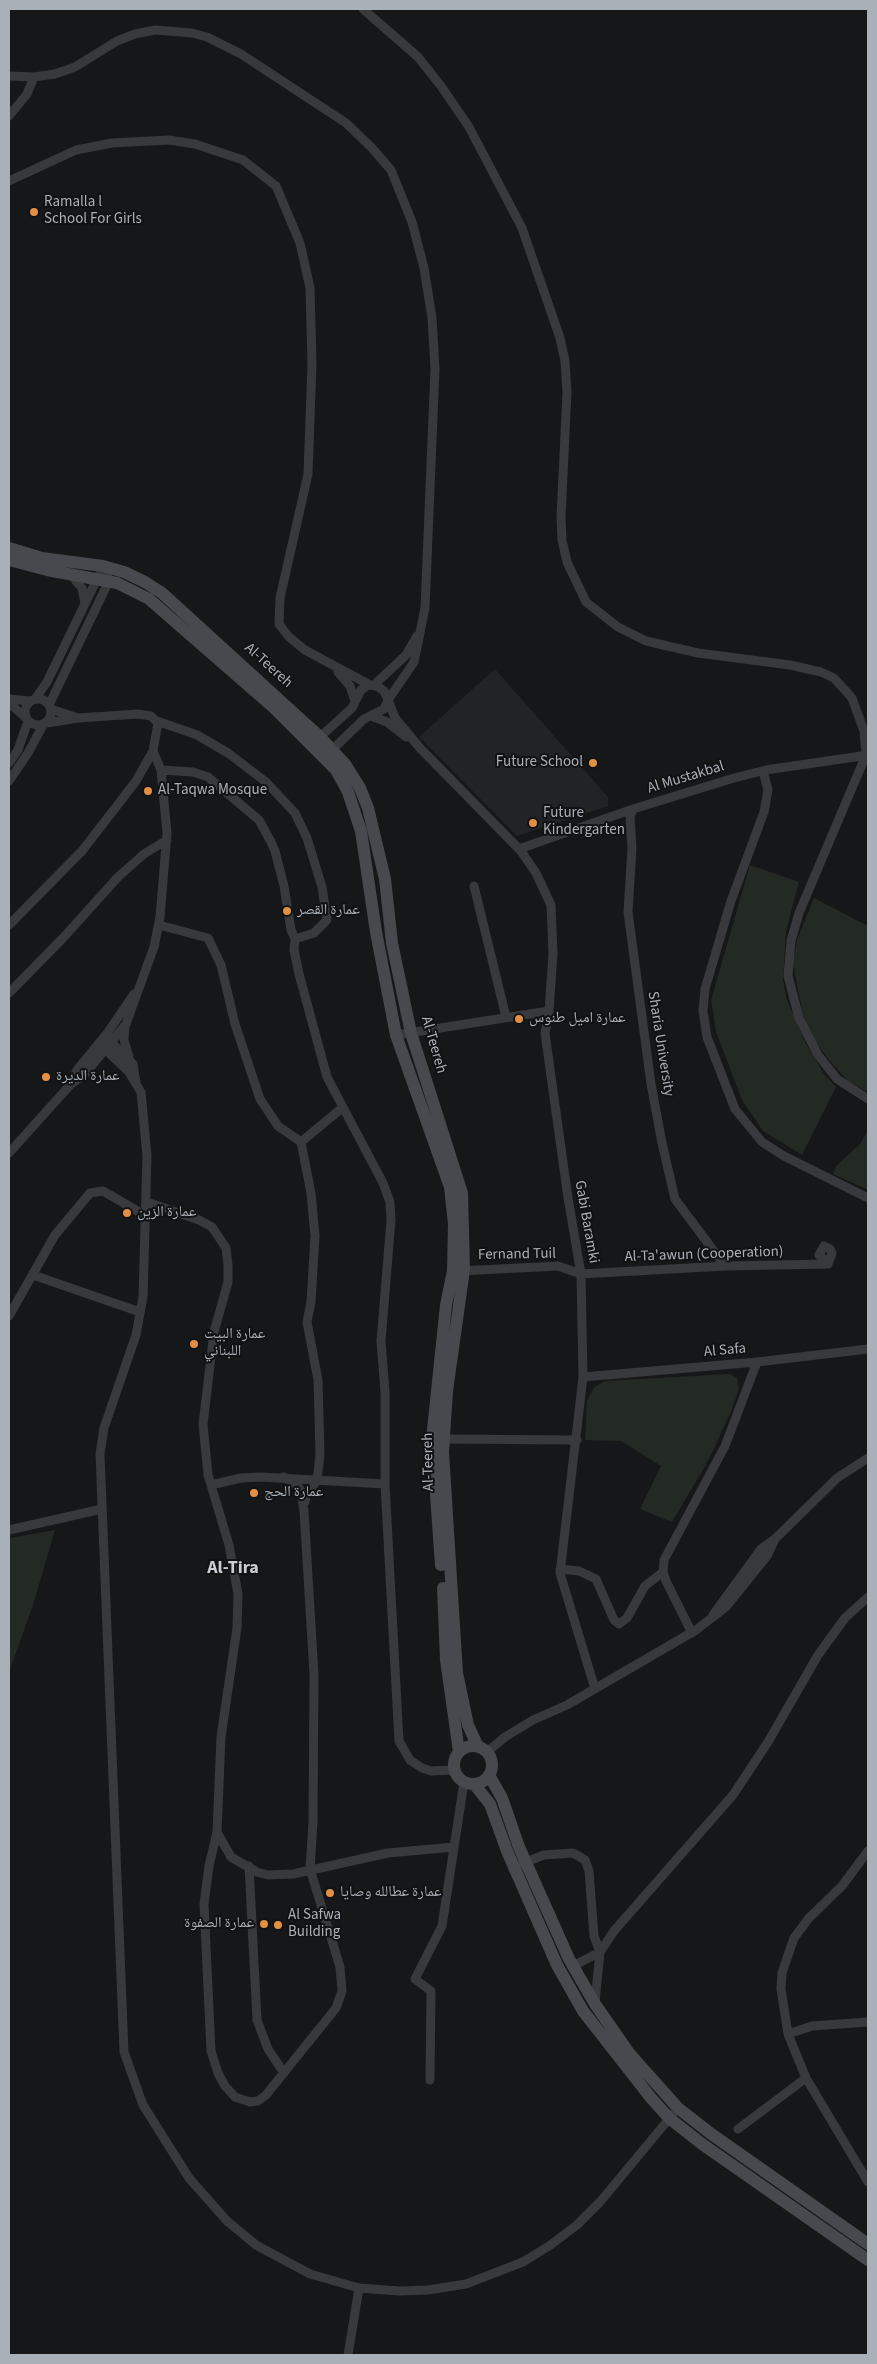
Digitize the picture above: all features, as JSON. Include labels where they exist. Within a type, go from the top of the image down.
[{"type":"main road","name":"Al-Teereh","points":[[9,548],[42,558],[106,567],[145,582],[162,593],[320,738],[345,764],[360,788],[374,830],[385,878],[394,954],[411,1033],[462,1193],[459,1271],[446,1305],[438,1439],[446,1660],[458,1752]]},
{"type":"main road","name":"Al-Teereh","points":[[9,560],[25,566],[103,580],[127,587],[149,600],[273,707],[336,770],[344,785],[361,831],[376,932],[396,1035],[450,1187],[459,1271]]},
{"type":"main road","name":"Al-Teereh","points":[[438,1439],[457,1674],[468,1725],[482,1749]]},
{"type":"main road","points":[[472,1746],[482,1749],[492,1764],[489,1775],[481,1783],[469,1783],[460,1780],[454,1770],[454,1759],[458,1752],[472,1746]]},
{"type":"main road","points":[[489,1775],[502,1798],[520,1865],[557,1965],[583,2010],[620,2061],[669,2118],[702,2144],[867,2255]]},
{"type":"main road","points":[[469,1783],[490,1804],[573,1966],[595,2004],[628,2053],[678,2108],[710,2133],[868,2244]]},
{"type":"street","points":[[363,9],[418,57],[441,86],[468,127],[522,228],[560,338],[565,361],[567,392],[561,517],[562,540],[567,562],[586,602],[618,627],[666,647],[790,665],[821,672],[834,678],[844,686],[858,711],[864,731],[867,755],[799,913],[791,941],[788,976],[799,1018],[818,1055],[837,1079],[868,1099]]},
{"type":"street","points":[[9,76],[34,77],[55,74],[75,67],[117,42],[135,34],[155,30],[192,33],[207,37],[241,54],[346,124],[372,148],[390,170],[412,222],[424,268],[432,318],[436,369],[426,608],[414,662],[384,709],[364,720],[332,750],[318,751],[320,738],[352,708],[361,690],[372,685],[406,655],[420,631]]},
{"type":"street","points":[[9,116],[27,94],[34,77]]},
{"type":"street","points":[[9,181],[76,150],[112,143],[169,140],[196,144],[243,160],[276,186],[300,243],[310,288],[312,364],[308,474],[296,533],[287,563],[278,614],[279,624],[289,637],[330,665],[384,691],[395,718],[420,748]]},
{"type":"street","points":[[50,707],[103,580],[106,567]]},
{"type":"street","points":[[69,574],[82,588],[85,603]]},
{"type":"street","points":[[9,763],[18,750],[27,720],[26,707],[47,682],[85,603],[103,580]]},
{"type":"street","points":[[330,665],[350,686],[355,701]]},
{"type":"street","points":[[9,698],[44,700],[50,707],[52,715],[9,781]]},
{"type":"street","points":[[9,703],[34,725],[78,718],[138,714],[151,716],[157,721],[197,735],[228,753],[266,782],[294,813],[307,838],[322,887],[327,920],[314,933],[295,939]]},
{"type":"street","points":[[50,707],[78,718]]},
{"type":"street","points":[[371,716],[387,722],[420,748]]},
{"type":"street","points":[[9,925],[82,850],[136,781],[153,750],[158,728],[157,721]]},
{"type":"street","name":"Gabi Baramki","points":[[420,748],[519,849],[536,873],[551,905],[554,954],[545,1034],[568,1198],[581,1274],[583,1377],[577,1440],[560,1569],[563,1589],[595,1689]]},
{"type":"street","points":[[136,1083],[133,1064],[125,1045],[126,1024],[154,947],[159,925],[166,840],[161,770],[153,750]]},
{"type":"street","name":"Al Mustakbal","points":[[519,849],[633,809],[763,771],[867,755]]},
{"type":"street","points":[[161,770],[193,772],[208,777],[259,820],[275,851],[284,886],[291,930],[295,939],[294,950],[298,974],[313,1020],[327,1077],[383,1183],[390,1202],[391,1220],[381,1341],[385,1392],[385,1484],[399,1741],[410,1760],[422,1768],[431,1771],[454,1770]]},
{"type":"street","points":[[763,771],[768,790],[764,812],[731,902],[706,989],[703,1011],[707,1037],[735,1109],[762,1142],[784,1156],[868,1198]]},
{"type":"street","name":"Sharia University","points":[[633,809],[630,817],[632,848],[628,912],[651,1084],[662,1143],[675,1199],[725,1266]]},
{"type":"street","points":[[9,993],[64,938],[118,877],[144,854],[166,840]]},
{"type":"street","points":[[474,886],[506,1017]]},
{"type":"street","points":[[159,925],[208,938],[221,966],[234,1024],[260,1099],[278,1126],[301,1142],[311,1193],[315,1236],[311,1302],[307,1322],[318,1380],[320,1455],[317,1480],[306,1495],[304,1511]]},
{"type":"street","points":[[71,1084],[77,1070],[102,1040],[141,982]]},
{"type":"street","points":[[396,1035],[549,1011]]},
{"type":"street","points":[[9,1153],[71,1084],[92,1066],[126,1024]]},
{"type":"street","points":[[102,1040],[133,1064]]},
{"type":"street","points":[[109,1046],[141,1092],[147,1156],[146,1216],[140,1312],[136,1335],[104,1428],[100,1454],[124,2052],[132,2080],[155,2127],[189,2178],[227,2221],[256,2245],[310,2274],[359,2288],[428,2290],[466,2284],[523,2262],[577,2225],[600,2202],[678,2108]]},
{"type":"street","points":[[92,1066],[104,1060],[121,1065]]},
{"type":"street","points":[[301,1142],[342,1108]]},
{"type":"street","points":[[9,1316],[55,1235],[90,1193],[103,1191],[146,1216]]},
{"type":"street","points":[[146,1202],[199,1220],[212,1227],[226,1248],[228,1282],[214,1332],[203,1424],[204,1450],[211,1485],[229,1545],[238,1594],[237,1628],[221,1737],[217,1832],[209,1866],[204,1904],[210,2051],[225,2086],[234,2097],[242,2101],[258,2101],[266,2095],[336,2008],[342,1991],[340,1967],[310,1869],[313,1822],[314,1674],[304,1511],[301,1491],[297,1484],[284,1477]]},
{"type":"street","name":"Al-Ta'awun (Cooperation)","points":[[581,1274],[725,1266],[828,1264]]},
{"type":"street","name":"Fernand Tuil","points":[[459,1271],[558,1266],[581,1274]]},
{"type":"street","points":[[33,1275],[140,1312]]},
{"type":"street","name":"Al Safa","points":[[583,1377],[757,1362],[868,1349]]},
{"type":"street","points":[[692,1633],[663,1572],[667,1551],[725,1446],[757,1362]]},
{"type":"street","points":[[438,1439],[577,1440]]},
{"type":"street","points":[[482,1749],[533,1720],[567,1705],[692,1633],[711,1617],[761,1549],[775,1539],[820,1492],[837,1478],[868,1458]]},
{"type":"street","points":[[211,1485],[241,1478],[284,1477],[385,1484]]},
{"type":"street","points":[[9,1530],[102,1510]]},
{"type":"street","points":[[560,1569],[579,1571],[596,1578],[614,1620],[620,1624],[628,1618],[645,1586],[663,1572]]},
{"type":"street","points":[[573,1966],[600,1952],[614,1931],[733,1795],[768,1742],[818,1655],[845,1618],[868,1597]]},
{"type":"street","points":[[430,2080],[431,1991],[415,1979],[442,1926],[454,1847],[469,1783]]},
{"type":"street","points":[[217,1832],[231,1857],[257,1872],[268,1875],[293,1874],[388,1853],[454,1847]]},
{"type":"street","points":[[868,1851],[842,1886],[809,1918],[794,1938],[782,1973],[782,2007],[788,2034],[806,2078],[868,2182]]},
{"type":"street","points":[[520,1865],[544,1855],[573,1853],[585,1860],[589,1871],[594,1936],[600,1952],[595,2004]]},
{"type":"street","points":[[249,1866],[257,2020],[268,2049],[284,2073]]},
{"type":"street","points":[[788,2034],[812,2026],[868,2022]]},
{"type":"street","points":[[738,2130],[806,2078]]},
{"type":"street","points":[[348,2355],[359,2288]]},
{"type":"shaded area","points":[[495,669],[608,797],[608,806],[517,836],[419,737]]},
{"type":"shaded area","points":[[750,865],[799,882],[786,931],[783,980],[787,1000],[806,1044],[824,1074],[836,1087],[802,1155],[763,1131],[742,1100],[716,1032],[711,1000]]},
{"type":"shaded area","points":[[814,898],[868,926],[868,1092],[848,1081],[829,1060],[812,1037],[803,1015],[793,964],[797,940]]},
{"type":"shaded area","points":[[868,1130],[868,1190],[833,1174],[836,1166],[860,1144]]},
{"type":"shaded area","points":[[730,1374],[737,1378],[739,1389],[731,1412],[707,1463],[672,1522],[640,1509],[661,1466],[621,1441],[585,1440],[587,1401],[594,1387],[605,1381]]},
{"type":"shaded area","points":[[55,1530],[33,1605],[9,1672],[9,1538]]},
{"type":"place","name":"Ramalla l School For Girls","points":[[34,212]]},
{"type":"place","name":"Future School","points":[[593,763]]},
{"type":"place","name":"Al-Taqwa Mosque","points":[[148,791]]},
{"type":"place","name":"Future Kindergarten","points":[[533,823]]},
{"type":"place","name":"عمارة القصر","points":[[287,911]]},
{"type":"place","name":"عمارة اميل طنوس","points":[[519,1019]]},
{"type":"place","name":"عمارة الديرة","points":[[46,1077]]},
{"type":"place","name":"عمارة الزين","points":[[127,1213]]},
{"type":"place","name":"عمارة البيت اللبناني","points":[[194,1344]]},
{"type":"place","name":"عمارة الحج","points":[[254,1493]]},
{"type":"place","name":"عمارة عطالله وصايا","points":[[330,1893]]},
{"type":"place","name":"عمارة الصفوة","points":[[264,1924]]},
{"type":"place","name":"Al Safwa Building","points":[[278,1925]]},
{"type":"district","name":"Al-Tira","points":[[233,1569]]}]
